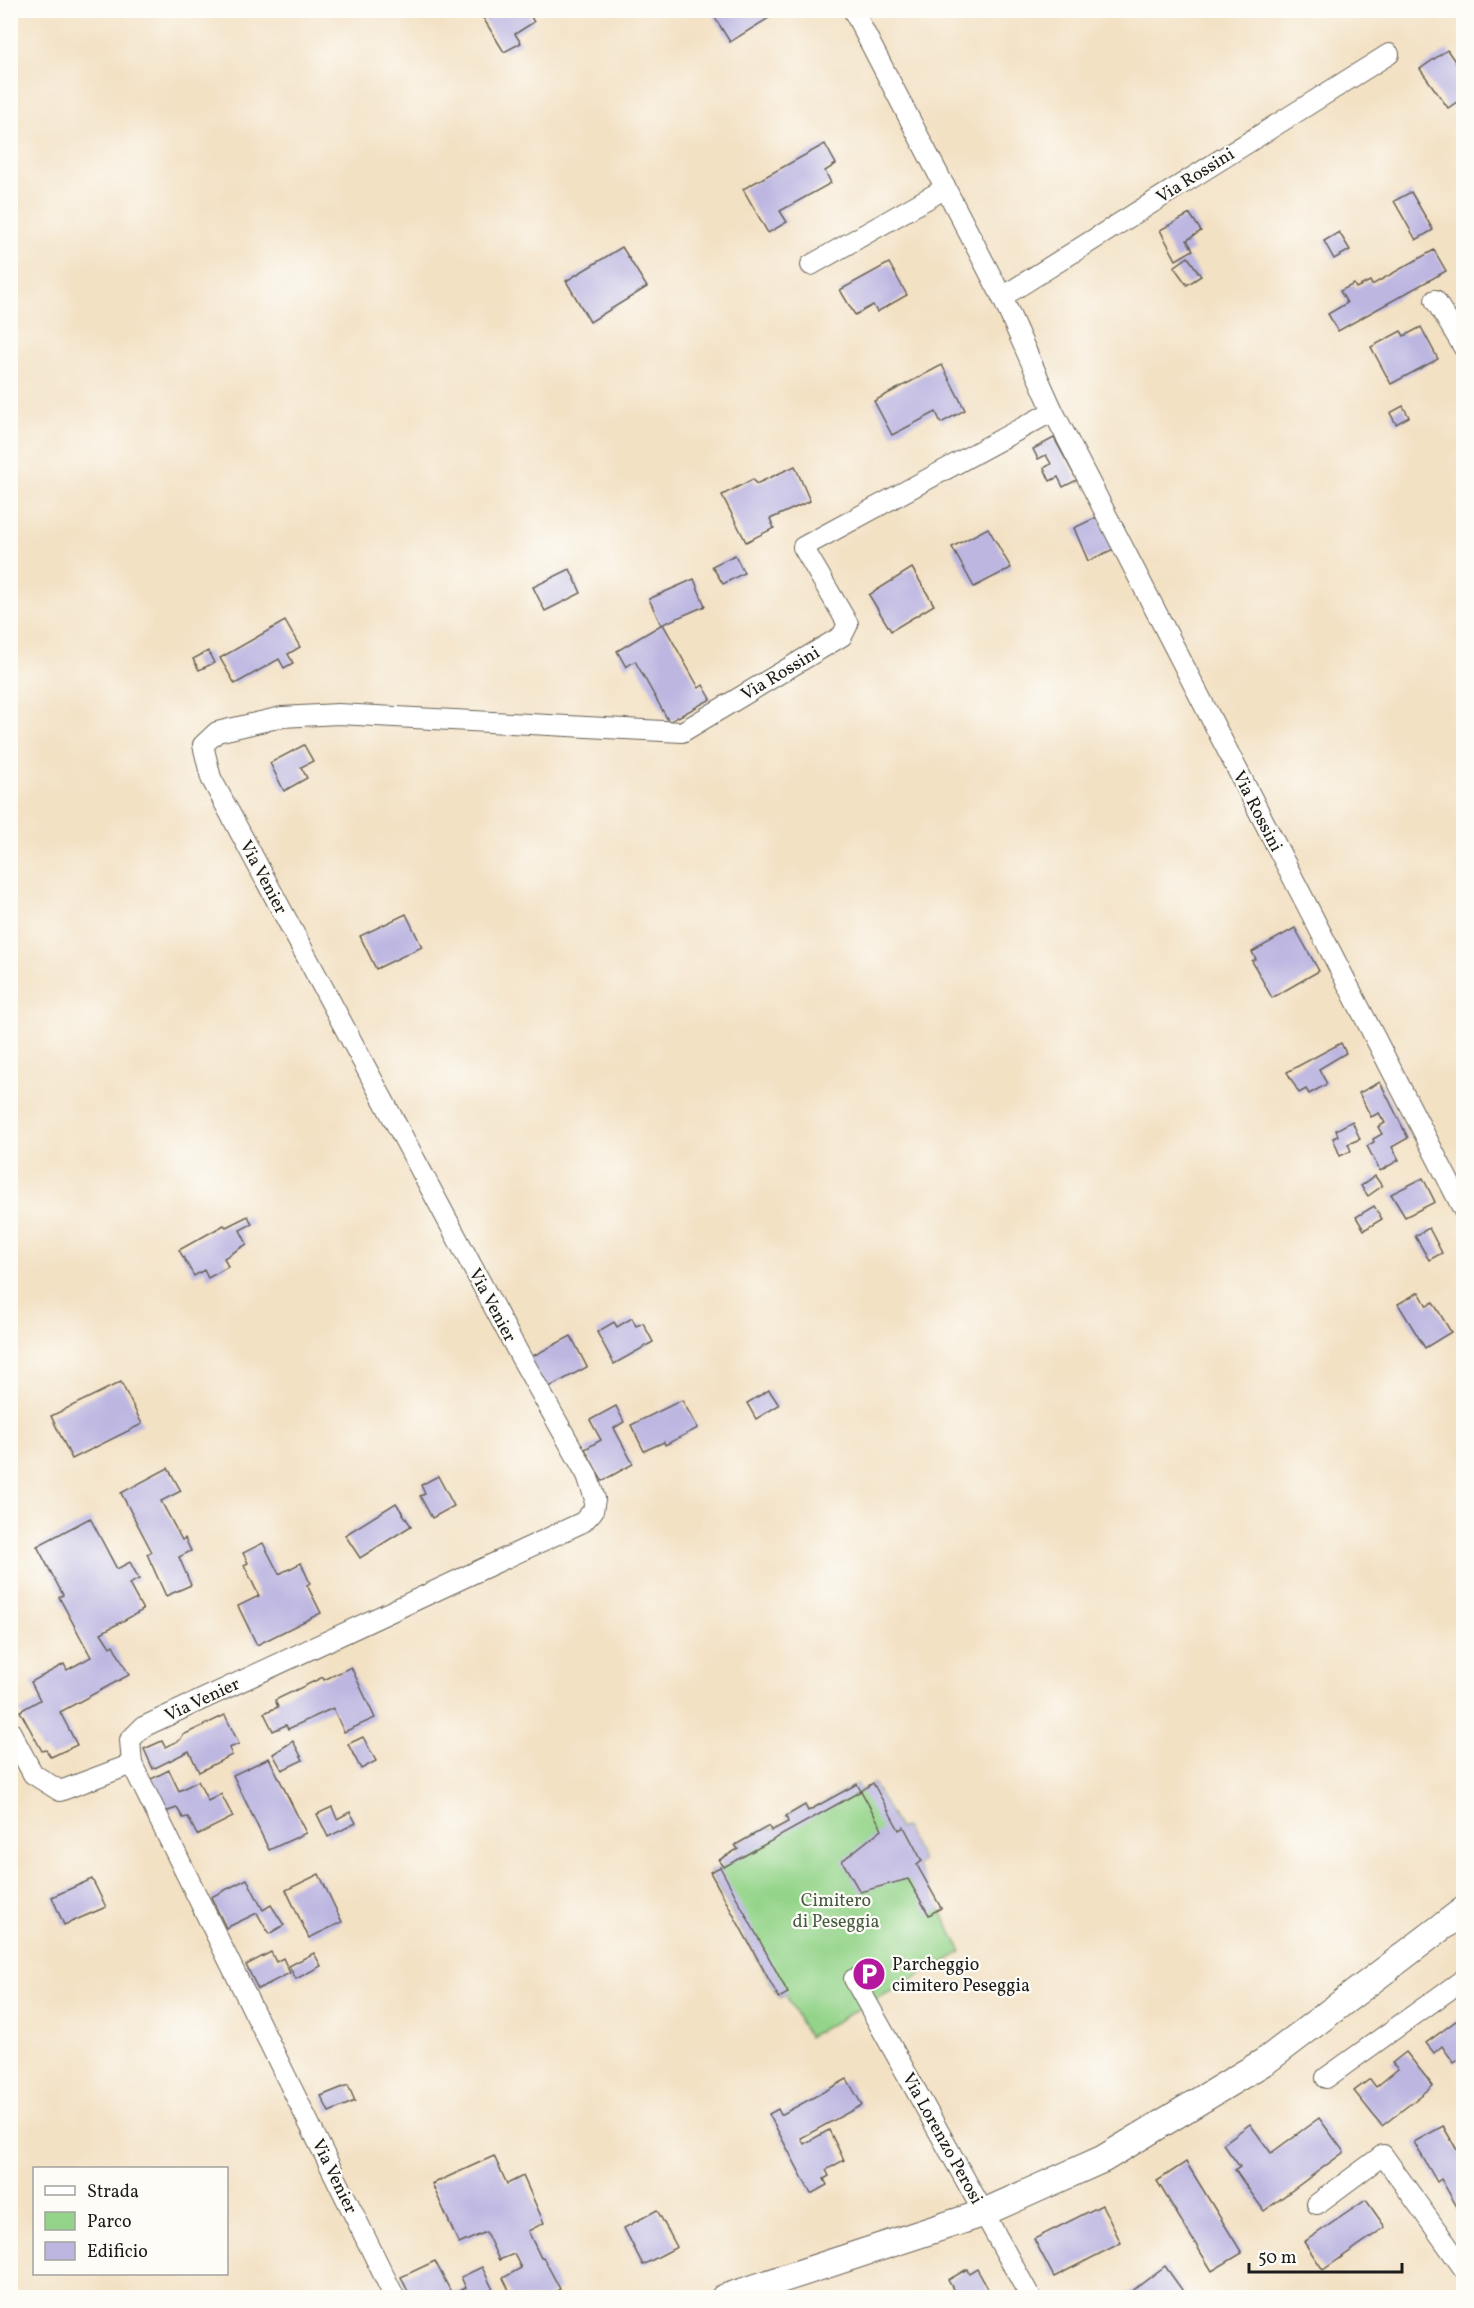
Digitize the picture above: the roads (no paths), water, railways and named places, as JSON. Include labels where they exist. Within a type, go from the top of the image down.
[{"type":"main road","points":[[724,2298],[984,2212],[1103,2159],[1267,2060],[1464,1910]]},
{"type":"street","name":"Via Rossini","points":[[853,10],[1002,297],[1053,411],[1464,1211]]},
{"type":"street","name":"Via Rossini","points":[[1002,297],[1389,54]]},
{"type":"street","points":[[811,265],[946,188]]},
{"type":"street","points":[[1435,300],[1464,348]]},
{"type":"street","name":"Via Rossini","points":[[338,714],[682,732],[842,636],[848,624],[803,547],[1053,411]]},
{"type":"street","name":"Via Venier","points":[[338,714],[282,717],[217,732],[203,746],[211,778],[519,1354],[587,1475],[595,1499],[593,1511],[583,1522],[143,1727],[130,1740],[132,1764],[395,2298]]},
{"type":"street","points":[[10,1731],[33,1774],[60,1791],[132,1764]]},
{"type":"street","name":"Via Lorenzo Perosi","points":[[854,1979],[1031,2298]]},
{"type":"street","points":[[1326,2078],[1464,1980]]},
{"type":"street","points":[[1317,2204],[1383,2156],[1464,2269]]},
{"type":"place","name":"Parcheggio cimitero Peseggia","points":[[869,1974]]},
{"type":"park label","name":"Cimitero di Peseggia","points":[[836,1910]]}]
